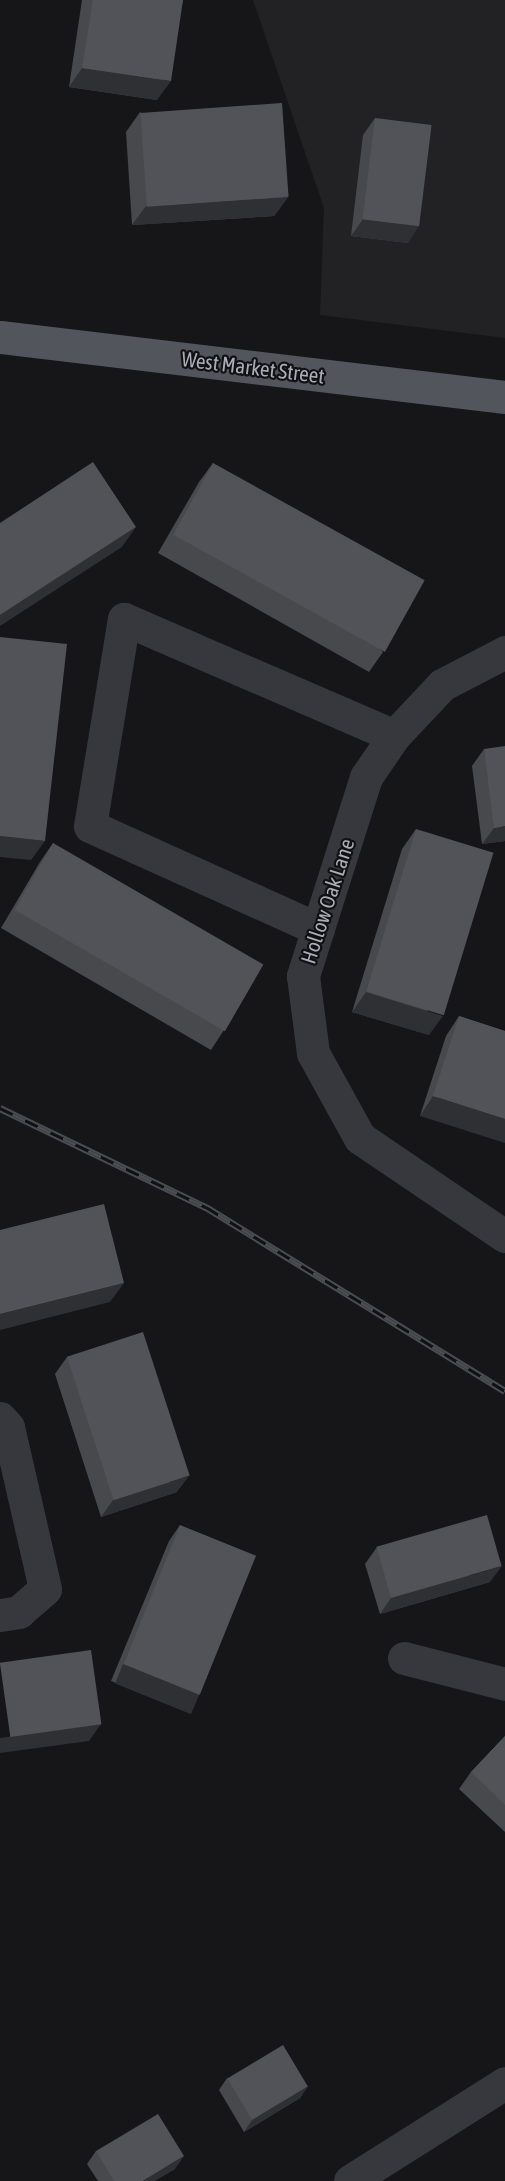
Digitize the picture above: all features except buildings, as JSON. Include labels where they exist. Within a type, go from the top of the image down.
[{"type":"main road","name":"West Market Street","points":[[0,337],[505,398]]},
{"type":"street","points":[[318,929],[90,826],[124,619],[394,736]]},
{"type":"street","name":"Hollow Oak Lane","points":[[505,652],[442,685],[394,736],[366,777],[303,976],[314,1053],[360,1138],[505,1236]]},
{"type":"street","points":[[0,1418],[8,1426],[45,1589],[19,1612],[0,1615]]},
{"type":"street","points":[[404,1658],[505,1684]]},
{"type":"street","points":[[350,2181],[505,2083]]},
{"type":"shaded area","points":[[253,0],[505,0],[505,338],[320,315],[324,208]]},
{"type":"railway","points":[[0,1108],[206,1207],[505,1391]]}]
